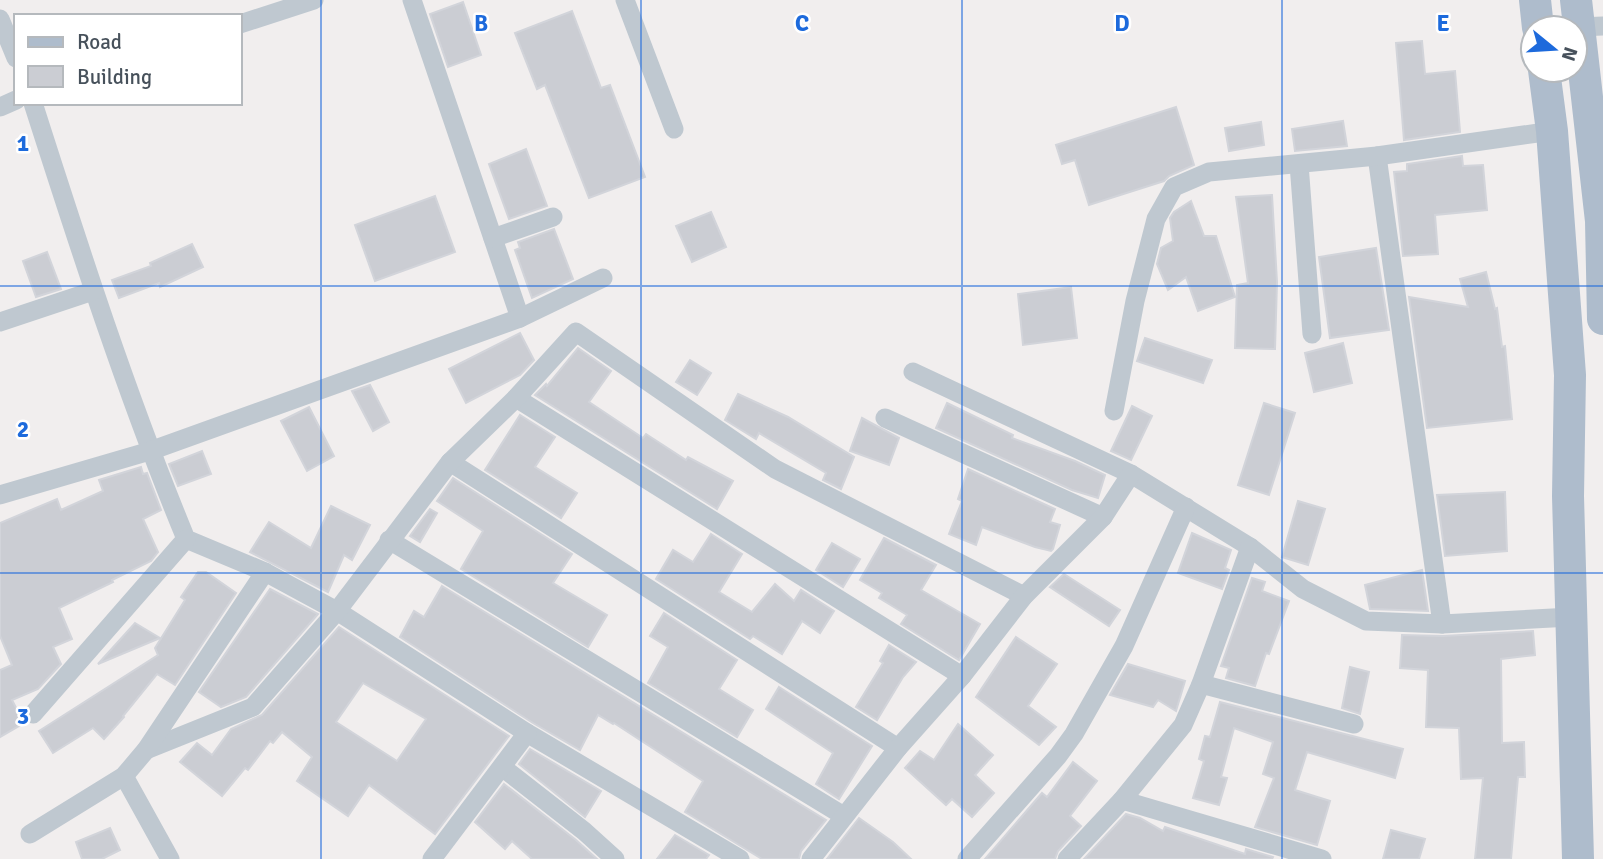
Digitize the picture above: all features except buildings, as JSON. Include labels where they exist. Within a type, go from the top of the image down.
[{"type":"main road","points":[[1589,56],[1602,221],[1603,319]]},
{"type":"main road","points":[[1546,84],[1552,131],[1570,375],[1568,496],[1578,859]]},
{"type":"street","points":[[242,23],[314,0]]},
{"type":"street","points":[[412,0],[520,318]]},
{"type":"street","points":[[625,0],[674,129]]},
{"type":"street","points":[[0,19],[14,53]]},
{"type":"street","points":[[34,105],[93,290],[150,451],[186,539],[265,572],[337,611],[527,733],[740,859]]},
{"type":"street","points":[[1114,411],[1135,300],[1156,219],[1174,187],[1209,172],[1377,156],[1552,131]]},
{"type":"street","points":[[1377,156],[1442,624]]},
{"type":"street","points":[[1299,164],[1312,334]]},
{"type":"street","points":[[493,238],[552,217]]},
{"type":"street","points":[[0,495],[150,451],[520,318],[603,278]]},
{"type":"street","points":[[0,322],[93,290]]},
{"type":"street","points":[[146,750],[253,707],[337,611],[450,462],[516,398],[576,332],[775,469],[1024,596]]},
{"type":"street","points":[[913,372],[1131,474],[1250,547],[1303,589],[1366,621],[1442,624],[1571,617]]},
{"type":"street","points":[[516,398],[962,676]]},
{"type":"street","points":[[885,418],[1103,517]]},
{"type":"street","points":[[450,462],[898,748]]},
{"type":"street","points":[[811,859],[898,748],[962,676],[1024,596],[1103,517],[1131,474]]},
{"type":"street","points":[[967,859],[1074,734],[1124,646],[1186,507]]},
{"type":"street","points":[[33,714],[186,539]]},
{"type":"street","points":[[389,540],[844,816]]},
{"type":"street","points":[[1067,859],[1122,800],[1183,725],[1201,684],[1250,547]]},
{"type":"street","points":[[30,834],[124,775],[146,750],[265,572]]},
{"type":"street","points":[[1201,684],[1354,724]]},
{"type":"street","points":[[432,859],[527,733]]},
{"type":"street","points":[[502,767],[584,831],[615,859]]},
{"type":"street","points":[[124,775],[170,859]]},
{"type":"street","points":[[1122,800],[1322,859]]}]
